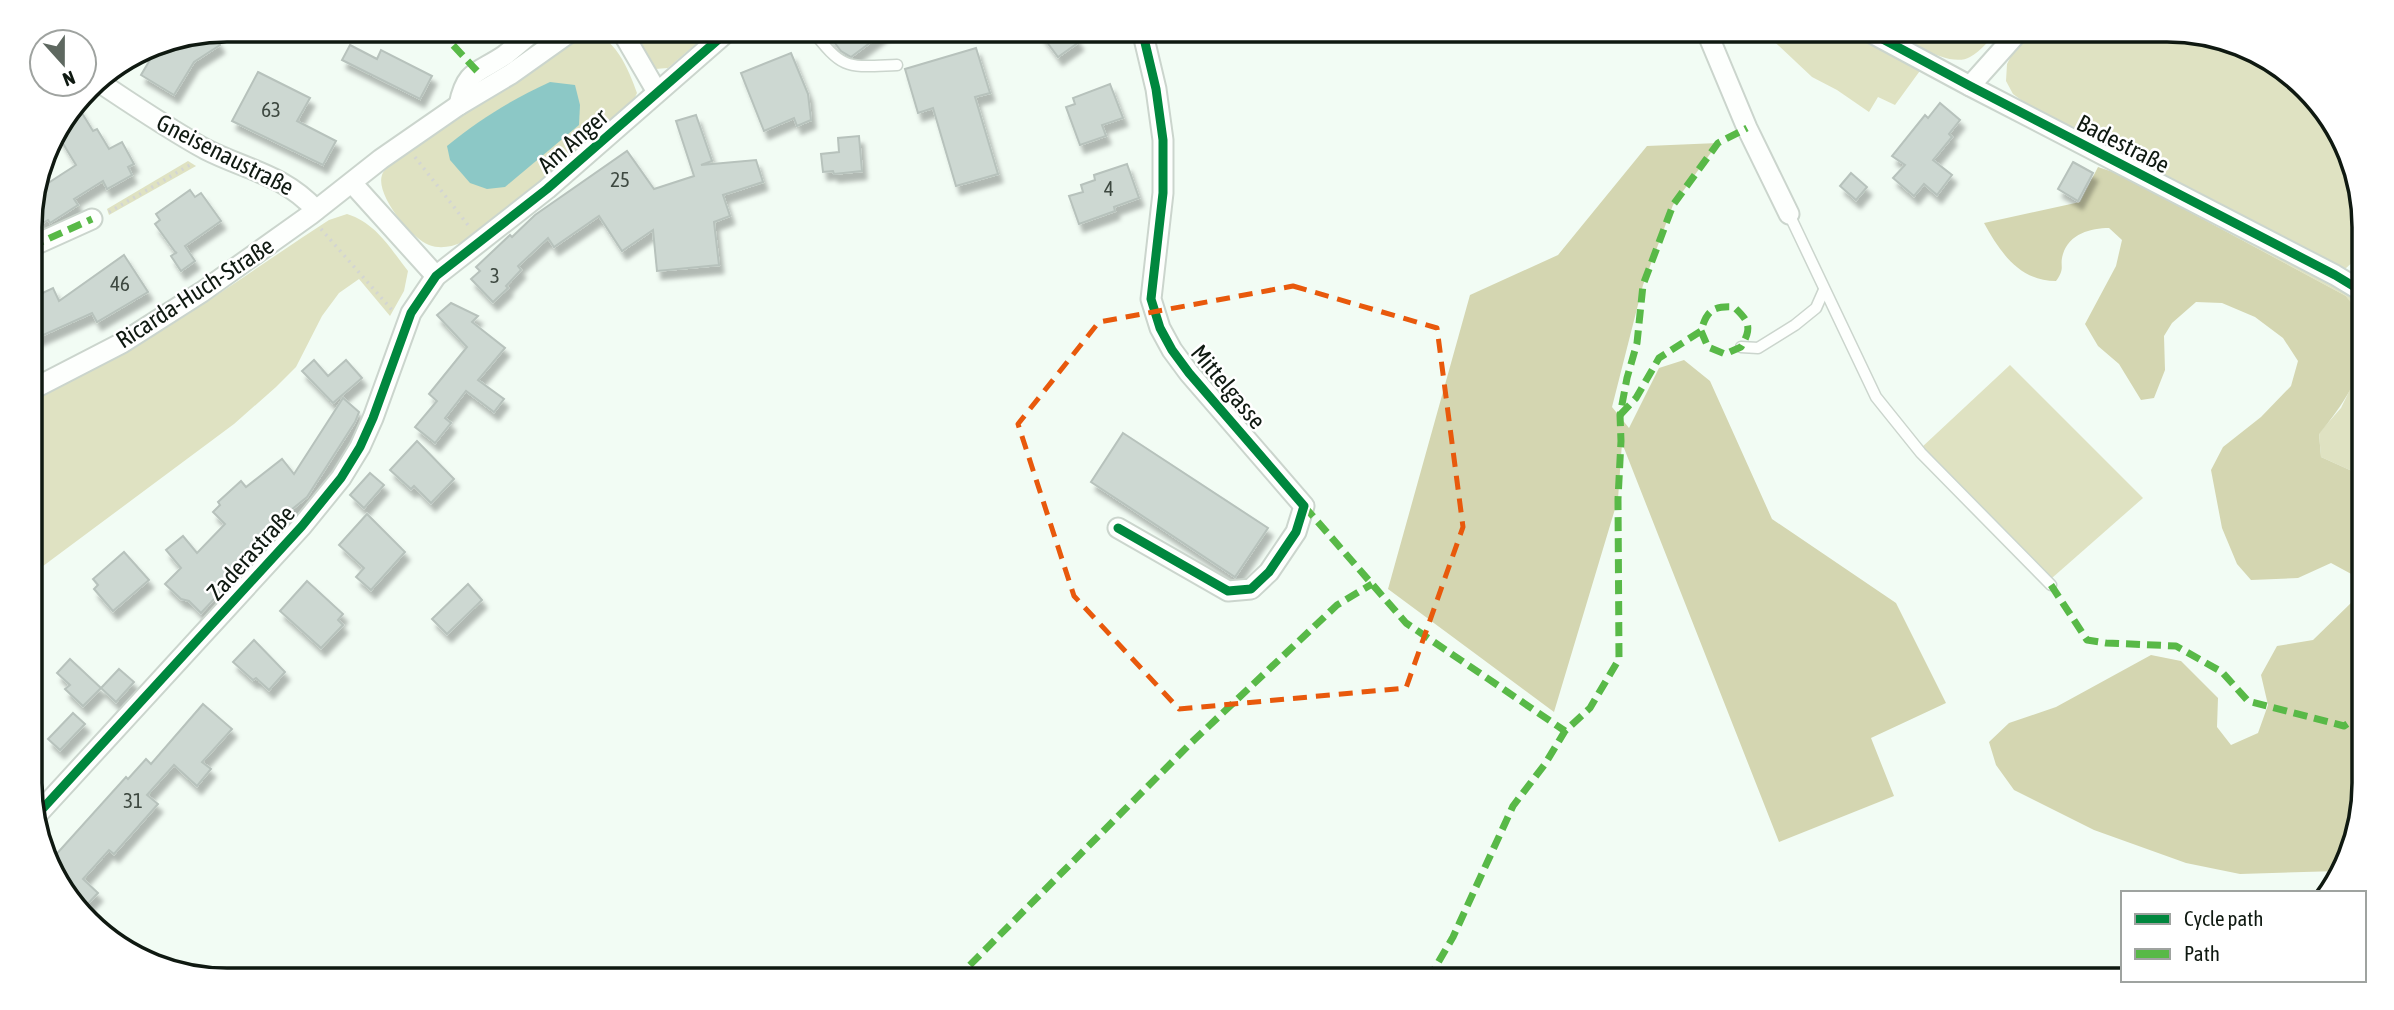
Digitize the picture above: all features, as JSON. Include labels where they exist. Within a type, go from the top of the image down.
[{"type":"street","points":[[459,105],[463,86],[477,71],[520,42]]},
{"type":"street","points":[[436,276],[352,183],[381,159],[459,105],[511,74],[556,42]]},
{"type":"street","points":[[628,42],[657,92]]},
{"type":"street","name":"Am Anger","points":[[436,276],[547,189],[715,42]]},
{"type":"street","name":"Mittelgasse","points":[[1118,528],[1228,591],[1251,589],[1269,572],[1296,532],[1304,506],[1189,373],[1160,328],[1151,299],[1163,193],[1163,140],[1156,89],[1145,42]]},
{"type":"street","points":[[1711,42],[1746,128],[1789,214]]},
{"type":"street","name":"Badestraße","points":[[1888,42],[2352,284]]},
{"type":"street","points":[[1970,86],[2009,42]]},
{"type":"street","name":"Gneisenaustraße","points":[[106,87],[165,126],[208,150],[277,179],[302,195],[313,213]]},
{"type":"street","name":"Ricarda-Huch-Straße","points":[[42,384],[122,343],[202,292],[352,183]]},
{"type":"street","points":[[42,242],[92,219]]},
{"type":"street","name":"Zaderastraße","points":[[44,807],[302,526],[341,478],[360,447],[373,418],[411,313],[436,276]]},
{"type":"lane","points":[[822,42],[840,62],[855,67],[897,65]]},
{"type":"lane","points":[[1789,214],[1876,397],[1921,453],[2051,584]]},
{"type":"lane","points":[[1741,347],[1758,348],[1795,325],[1816,308],[1824,290]]},
{"type":"path","points":[[414,156],[468,225]]},
{"type":"path","points":[[92,219],[107,213],[197,159]]},
{"type":"path","points":[[313,213],[334,246],[387,304],[405,329]]},
{"type":"highlighted area","points":[[1293,286],[1437,328],[1463,527],[1406,688],[1179,709],[1074,596],[1018,424],[1099,322]]},
{"type":"green space","points":[[569,42],[608,42],[625,64],[637,93],[629,110],[481,233],[456,245],[429,245],[396,215],[381,184],[382,175],[391,162]]},
{"type":"green space","points":[[634,42],[698,42],[668,68],[655,69]]},
{"type":"green space","points":[[1775,42],[1875,42],[1922,68],[1895,105],[1878,97],[1869,112],[1812,77]]},
{"type":"green space","points":[[1910,42],[1987,42],[1970,57],[1962,60],[1929,52]]},
{"type":"green space","points":[[2024,42],[2179,42],[2215,48],[2259,67],[2280,80],[2314,114],[2338,156],[2350,203],[2352,263],[2345,269],[2032,108],[2013,94],[2006,81],[2007,64],[2012,54]]},
{"type":"green space","points":[[1718,143],[1673,205],[1643,285],[1612,407],[1629,428],[1659,368],[1684,360],[1710,381],[1772,519],[1896,603],[1946,703],[1871,738],[1894,796],[1779,842],[1622,443],[1618,499],[1554,712],[1388,589],[1470,295],[1558,255],[1647,146]]},
{"type":"green space","points":[[188,161],[196,166],[109,215],[107,209]]},
{"type":"green space","points":[[2098,167],[2119,174],[2346,296],[2352,304],[2352,386],[2338,410],[2319,434],[2321,457],[2352,471],[2352,574],[2331,563],[2298,578],[2251,580],[2237,564],[2222,528],[2211,470],[2223,447],[2261,417],[2291,386],[2298,361],[2283,338],[2255,317],[2222,303],[2196,302],[2172,323],[2164,336],[2165,370],[2154,398],[2141,400],[2119,364],[2098,346],[2085,324],[2116,266],[2122,240],[2109,228],[2082,233],[2066,247],[2062,270],[2056,281],[2043,280],[2031,276],[2012,263],[1984,223],[2080,202]]},
{"type":"green space","points":[[2119,174],[2134,178],[2352,293],[2352,305],[2346,296]]},
{"type":"green space","points":[[347,214],[366,223],[408,271],[404,291],[390,316],[359,279],[339,293],[322,316],[296,367],[276,387],[234,424],[42,567],[42,394],[147,340],[329,220]]},
{"type":"green space","points":[[2010,365],[2143,498],[2052,578],[1921,448]]},
{"type":"green space","points":[[2352,386],[2352,471],[2321,457],[2319,433],[2341,408]]},
{"type":"green space","points":[[2352,602],[2350,807],[2346,831],[2329,871],[2240,874],[2186,863],[2094,830],[2014,790],[1996,765],[1989,742],[2009,723],[2056,707],[2151,655],[2181,661],[2218,698],[2217,727],[2231,745],[2258,733],[2268,705],[2261,675],[2277,646],[2313,640]]},
{"type":"water","points":[[550,82],[575,85],[580,105],[579,125],[505,187],[487,189],[470,183],[450,160],[447,146],[496,111]]},
{"type":"building","points":[[834,42],[871,42],[851,57],[841,51]]},
{"type":"building","points":[[1047,42],[1079,42],[1058,57]]},
{"type":"building","points":[[218,43],[220,45],[194,62],[174,95],[141,75],[151,59],[168,52],[203,44]]},
{"type":"building","points":[[350,45],[377,59],[381,50],[432,76],[420,99],[342,60]]},
{"type":"building","points":[[976,48],[990,93],[975,97],[998,174],[956,186],[933,108],[918,113],[905,69]]},
{"type":"building","points":[[791,53],[808,94],[811,120],[797,126],[794,118],[764,131],[741,73]]},
{"type":"building","points":[[258,72],[310,98],[297,121],[336,141],[323,165],[232,121]]},
{"type":"building","points":[[1110,84],[1123,118],[1102,125],[1106,136],[1080,145],[1066,107],[1075,104],[1073,98]]},
{"type":"building","points":[[1940,103],[1960,120],[1949,134],[1952,137],[1933,160],[1952,175],[1937,195],[1924,184],[1914,196],[1893,178],[1905,165],[1892,156],[1925,115],[1928,118]]},
{"type":"building","points":[[82,112],[93,131],[97,129],[109,149],[122,142],[134,164],[128,167],[132,175],[107,189],[103,181],[74,199],[78,205],[50,223],[48,220],[42,223],[47,184],[76,165],[62,143]]},
{"type":"building","points":[[696,115],[712,161],[701,165],[756,160],[763,182],[723,195],[730,216],[714,222],[719,265],[657,271],[653,230],[622,251],[599,216],[554,247],[548,238],[518,266],[521,270],[493,302],[471,279],[480,271],[476,267],[510,235],[512,237],[535,215],[627,151],[654,189],[694,176],[676,121]]},
{"type":"building","points":[[859,136],[862,171],[834,174],[833,171],[823,172],[821,154],[839,152],[838,138]]},
{"type":"building","points":[[2073,162],[2093,173],[2078,201],[2058,189]]},
{"type":"building","points":[[1127,164],[1139,198],[1114,207],[1115,211],[1079,224],[1069,196],[1083,192],[1081,185],[1095,180],[1094,175]]},
{"type":"building","points":[[1851,173],[1867,187],[1856,200],[1840,186]]},
{"type":"building","points":[[190,190],[195,197],[201,193],[221,221],[185,246],[195,261],[181,271],[171,256],[176,253],[155,224],[160,220],[156,214]]},
{"type":"building","points":[[124,255],[148,292],[97,322],[92,313],[42,336],[42,293],[53,288],[59,301]]},
{"type":"building","points":[[451,303],[478,316],[472,322],[505,348],[478,380],[504,399],[494,412],[466,391],[445,418],[451,423],[435,443],[415,427],[437,401],[429,394],[467,347],[437,315]]},
{"type":"building","points":[[314,360],[328,376],[346,360],[362,378],[333,403],[302,371]]},
{"type":"building","points":[[343,398],[359,412],[307,497],[285,515],[289,519],[201,613],[189,601],[181,599],[165,584],[181,568],[166,550],[183,536],[197,553],[225,524],[213,512],[220,505],[218,502],[241,481],[246,487],[282,459],[294,474]]},
{"type":"building","points":[[1123,433],[1268,528],[1235,577],[1091,482]]},
{"type":"building","points":[[417,441],[454,479],[431,503],[414,486],[411,489],[390,470]]},
{"type":"building","points":[[370,473],[384,485],[364,508],[350,495]]},
{"type":"building","points":[[367,514],[405,552],[371,590],[356,577],[364,568],[339,545]]},
{"type":"building","points":[[124,552],[149,580],[113,611],[94,589],[98,585],[93,579]]},
{"type":"building","points":[[307,581],[343,614],[338,620],[343,625],[321,648],[280,611]]},
{"type":"building","points":[[468,584],[482,600],[447,634],[432,619]]},
{"type":"building","points":[[254,640],[285,672],[269,690],[233,662]]},
{"type":"building","points":[[70,659],[101,688],[83,706],[65,689],[70,685],[57,673]]},
{"type":"building","points":[[119,669],[134,682],[116,702],[101,688]]},
{"type":"building","points":[[203,704],[232,729],[202,762],[211,769],[197,786],[174,765],[147,795],[158,804],[114,854],[109,850],[83,879],[98,893],[87,904],[56,854],[126,777],[128,779],[146,759],[151,764]]},
{"type":"building","points":[[73,713],[85,724],[60,750],[48,739]]},
{"type":"marked path","points":[[450,42],[477,71]]},
{"type":"marked path","points":[[1435,968],[1453,937],[1513,806],[1545,764],[1565,731],[1590,708],[1619,659],[1620,415],[1637,343],[1643,285],[1673,205],[1718,143],[1747,128]]},
{"type":"marked path","points":[[42,242],[92,219]]},
{"type":"marked path","points":[[1620,415],[1636,398],[1659,358],[1701,331],[1712,311],[1721,307],[1734,307],[1748,326],[1741,347],[1725,354],[1708,347],[1701,331]]},
{"type":"marked path","points":[[1304,506],[1406,623],[1565,731]]},
{"type":"marked path","points":[[967,968],[1192,742],[1337,605],[1372,584]]},
{"type":"marked path","points":[[2051,585],[2087,640],[2176,646],[2222,672],[2248,701],[2344,726],[2352,721]]},
{"type":"cycle path","points":[[44,807],[302,526],[341,478],[360,447],[373,418],[411,313],[436,276],[547,189],[715,42]]},
{"type":"cycle path","points":[[1118,528],[1228,591],[1251,589],[1269,572],[1296,532],[1304,506],[1189,373],[1160,328],[1151,299],[1163,193],[1163,140],[1156,89],[1145,42]]},
{"type":"cycle path","points":[[1888,42],[2352,285]]}]
